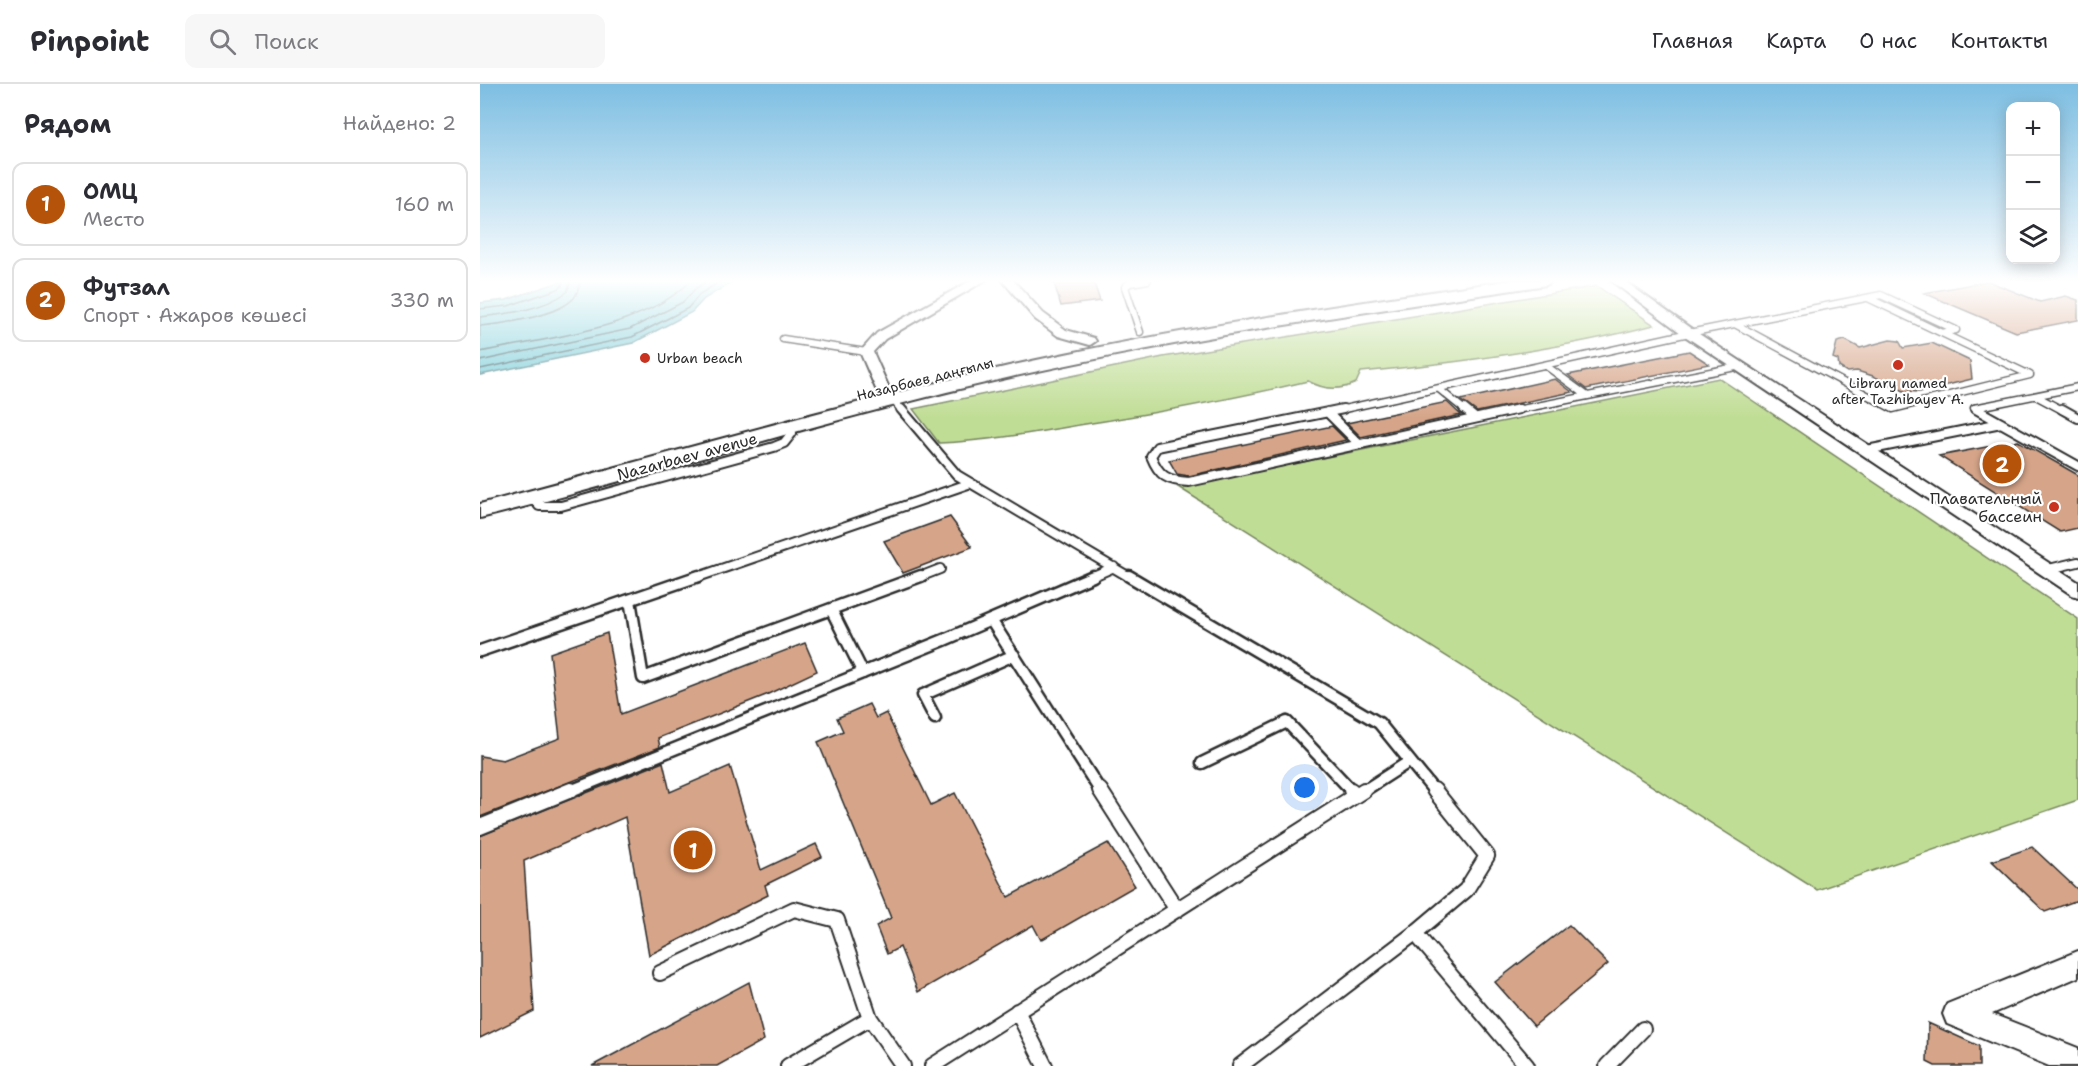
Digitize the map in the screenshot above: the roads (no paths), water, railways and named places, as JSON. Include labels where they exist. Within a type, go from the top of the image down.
[{"type":"main road","name":"Назарбаев даңғылы","points":[[480,495],[1090,342],[1174,326]]},
{"type":"main road","name":"Назарбаев даңғылы","points":[[888,394],[1243,326]]},
{"type":"main road","name":"Nazarbaev avenue","points":[[480,511],[790,429],[888,394]]},
{"type":"street","points":[[888,394],[866,352],[881,336],[899,326]]},
{"type":"street","points":[[1052,326],[1062,333],[1090,342]]},
{"type":"street","points":[[1679,326],[2078,591]]},
{"type":"street","points":[[2078,964],[1957,1014],[2078,1063]]},
{"type":"lane","points":[[1138,326],[1140,332]]},
{"type":"lane","points":[[1726,326],[1439,389],[1157,447],[1151,456],[1157,473],[1168,481],[1189,482],[1475,418],[1741,366]]},
{"type":"lane","points":[[1738,326],[1893,409],[2030,375],[1927,326]]},
{"type":"lane","points":[[1942,333],[1956,330],[1947,326]]},
{"type":"lane","points":[[783,339],[866,352]]},
{"type":"lane","points":[[1545,365],[1587,395]]},
{"type":"lane","points":[[2078,387],[1974,408],[2078,466]]},
{"type":"lane","points":[[1439,389],[1475,418]]},
{"type":"lane","points":[[888,394],[957,476],[1379,723],[1487,856],[1466,890],[1415,933],[1240,1066]]},
{"type":"lane","points":[[2036,396],[2078,418]]},
{"type":"lane","points":[[1327,412],[1359,444]]},
{"type":"lane","points":[[1867,450],[2001,423]]},
{"type":"lane","points":[[480,651],[971,483]]},
{"type":"lane","points":[[2046,570],[2078,562]]},
{"type":"lane","points":[[480,827],[863,673],[1114,567]]},
{"type":"lane","points":[[630,600],[643,678],[940,569]]},
{"type":"lane","points":[[831,609],[863,673]]},
{"type":"lane","points":[[991,620],[1177,910]]},
{"type":"lane","points":[[935,718],[923,695],[1014,655]]},
{"type":"lane","points":[[1202,763],[1287,722],[1356,795]]},
{"type":"lane","points":[[932,1066],[1410,761]]},
{"type":"lane","points":[[660,973],[794,909],[837,920],[870,1018],[903,1066]]},
{"type":"lane","points":[[1415,933],[1527,1066]]},
{"type":"lane","points":[[1017,1011],[1045,1066]]},
{"type":"lane","points":[[788,1066],[870,1018]]},
{"type":"lane","points":[[1607,1066],[1642,1029]]},
{"type":"water","points":[[480,326],[666,326],[633,343],[480,375]]},
{"type":"place","name":"Urban beach","points":[[645,358]]},
{"type":"place","name":"Library named after Tazhibayev A.","points":[[1898,365]]},
{"type":"place","name":"Футзал","points":[[2002,464]]},
{"type":"place","name":"Плавательный бассеин","points":[[2054,507]]},
{"type":"place","name":"ОМЦ","points":[[693,850]]}]
